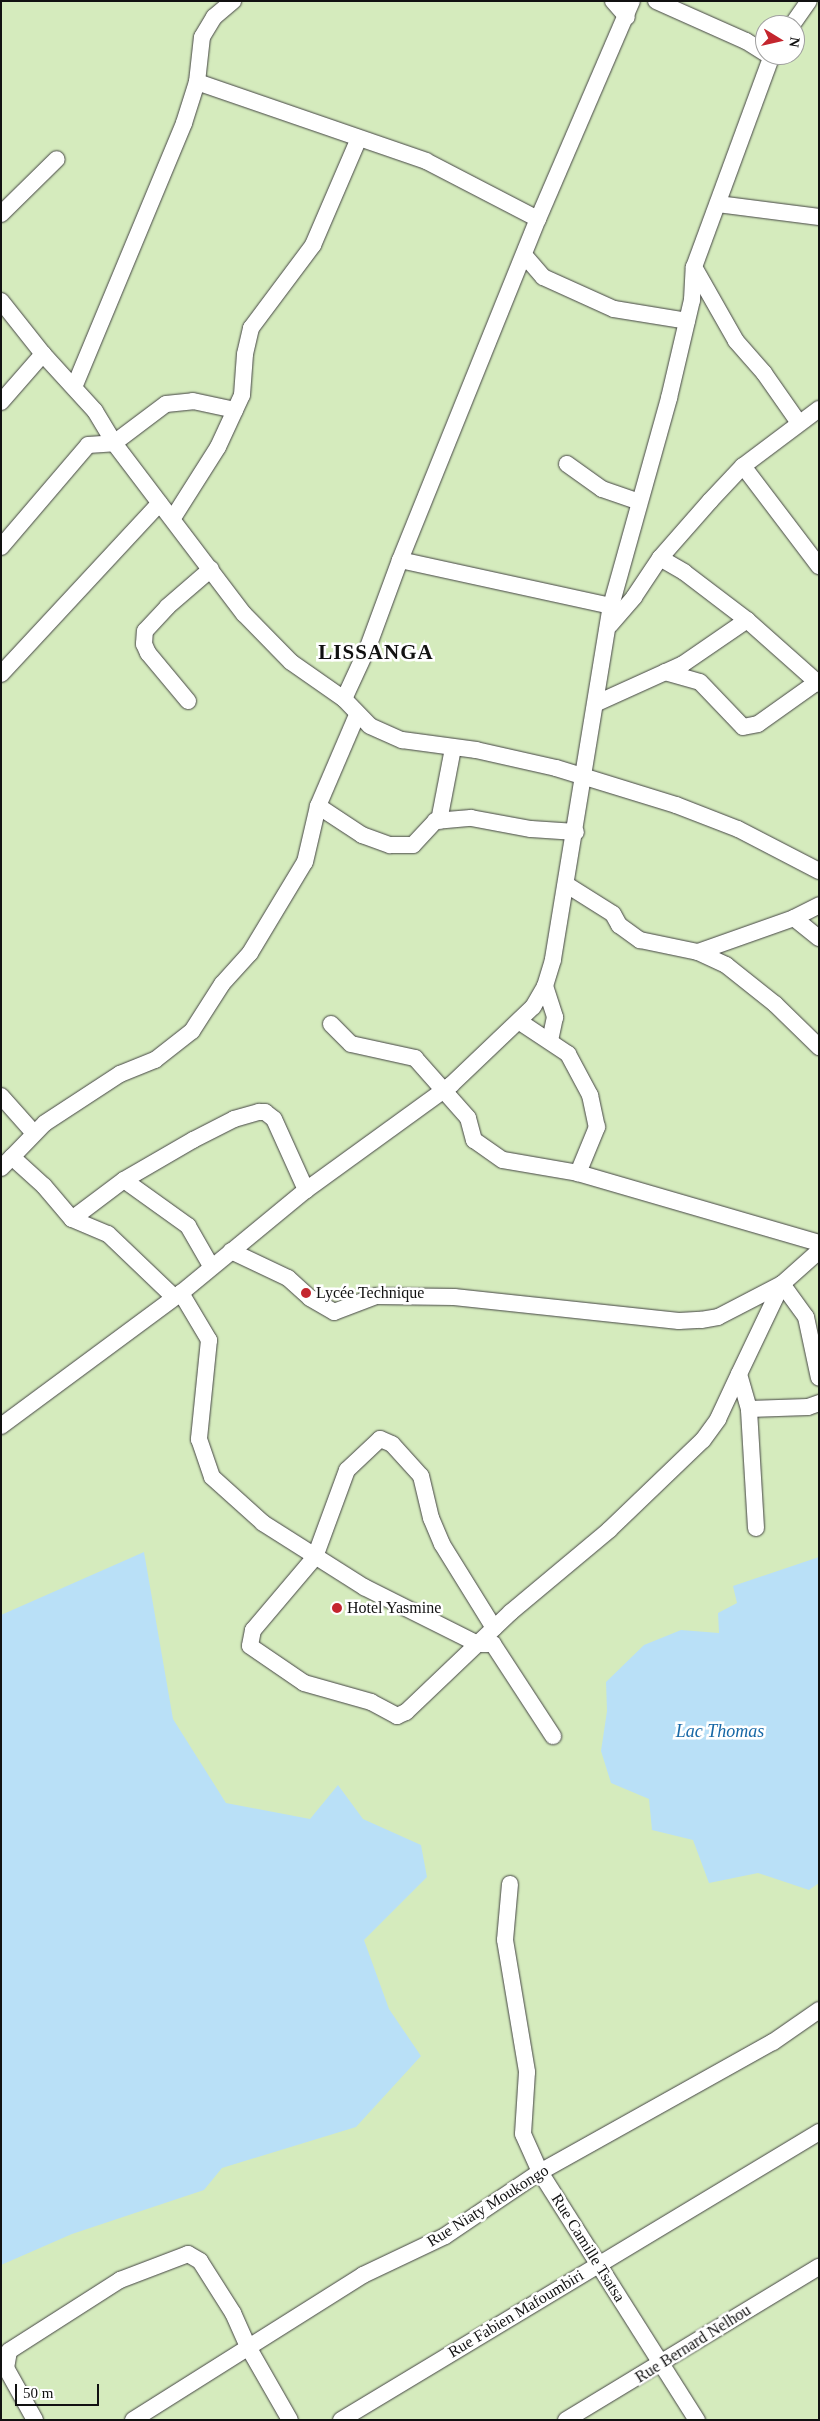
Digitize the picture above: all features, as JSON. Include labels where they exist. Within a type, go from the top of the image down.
[{"type":"street","points":[[75,386],[184,123],[196,82],[202,37],[214,17],[233,1]]},
{"type":"street","points":[[344,699],[372,638],[400,560],[525,256],[538,219],[629,9],[613,1]]},
{"type":"street","points":[[656,1],[755,46]]},
{"type":"street","points":[[799,15],[809,1]]},
{"type":"street","points":[[1,1426],[177,1295],[306,1190],[443,1090],[520,1022],[545,986],[567,885],[610,625],[611,606],[687,321],[694,267],[718,204],[766,65]]},
{"type":"street","points":[[196,82],[359,138],[449,172],[538,219]]},
{"type":"street","points":[[173,518],[218,446],[236,410],[245,385],[245,354],[251,328],[313,245],[359,138]]},
{"type":"street","points":[[1,214],[57,159]]},
{"type":"street","points":[[718,204],[819,217]]},
{"type":"street","points":[[525,256],[543,277],[614,308],[687,321]]},
{"type":"street","points":[[694,267],[736,342],[764,373],[799,423]]},
{"type":"street","points":[[1,300],[43,354],[75,386],[114,443],[266,639],[290,662],[344,699],[357,715],[370,726],[402,740],[453,748],[585,776],[738,829],[819,871]]},
{"type":"street","points":[[1,402],[43,354]]},
{"type":"street","points":[[1,547],[78,453],[88,445],[114,443],[166,404],[193,401],[236,410]]},
{"type":"street","points":[[610,625],[634,597],[660,558],[744,466],[819,409]]},
{"type":"street","points":[[567,464],[602,489],[639,502]]},
{"type":"street","points":[[744,466],[819,566]]},
{"type":"street","points":[[1,674],[111,552],[160,503]]},
{"type":"street","points":[[660,558],[684,572],[747,620],[818,683],[758,724],[743,727],[700,682],[665,672]]},
{"type":"street","points":[[400,560],[611,606]]},
{"type":"street","points":[[188,701],[148,653],[144,644],[145,631],[167,607],[211,570]]},
{"type":"street","points":[[597,703],[683,664],[747,620]]},
{"type":"street","points":[[357,715],[318,806],[308,855],[279,908],[250,953],[222,984],[184,1041],[155,1060],[110,1080],[33,1132],[7,1163],[44,1186],[72,1219],[108,1234],[177,1295],[209,1340],[199,1439],[206,1466],[243,1508],[315,1557],[364,1587],[478,1644],[493,1644],[500,1651],[553,1736]]},
{"type":"street","points":[[439,821],[453,748]]},
{"type":"street","points":[[318,806],[362,835],[390,845],[413,845],[431,823],[471,818],[531,829],[576,832]]},
{"type":"street","points":[[567,885],[613,914],[619,925],[640,940],[698,952],[746,978],[819,1047]]},
{"type":"street","points":[[698,952],[794,918],[819,905]]},
{"type":"street","points":[[794,918],[819,938]]},
{"type":"street","points":[[545,986],[555,1017],[550,1040]]},
{"type":"street","points":[[520,1022],[550,1040],[577,1067],[590,1095],[597,1121],[596,1133],[578,1172]]},
{"type":"street","points":[[331,1024],[351,1044],[415,1058],[468,1118],[474,1140],[502,1160],[578,1172],[819,1243]]},
{"type":"street","points":[[1,1096],[33,1132]]},
{"type":"street","points":[[72,1219],[124,1180],[234,1119],[265,1112],[274,1120],[306,1190]]},
{"type":"street","points":[[124,1180],[188,1226],[211,1266]]},
{"type":"street","points":[[231,1251],[288,1278],[310,1298],[334,1312],[376,1296],[446,1297],[679,1321],[718,1317],[782,1284],[819,1251]]},
{"type":"street","points":[[494,1628],[442,1544],[431,1518],[421,1476],[386,1441],[380,1439],[347,1470],[315,1557],[253,1630],[250,1646],[304,1684],[371,1702],[397,1716],[410,1709],[494,1628],[589,1548],[703,1440],[718,1419],[782,1284]]},
{"type":"street","points":[[782,1284],[806,1317],[819,1378]]},
{"type":"street","points":[[739,1374],[749,1409],[756,1528]]},
{"type":"street","points":[[749,1409],[808,1407],[819,1403]]},
{"type":"street","name":"Rue Camille Tsatsa","points":[[510,1884],[505,1940],[527,2072],[523,2134],[540,2172],[597,2265],[697,2420]]},
{"type":"street","name":"Rue Niaty Moukongo","points":[[132,2420],[247,2345],[363,2275],[444,2236],[540,2172],[773,2042],[819,2010]]},
{"type":"street","name":"Rue Fabien Mafoumbiri","points":[[341,2420],[819,2132]]},
{"type":"street","points":[[35,2420],[6,2368],[9,2351],[120,2280],[188,2254],[200,2261],[233,2313],[247,2345],[290,2420]]},
{"type":"street","name":"Rue Bernard Nelhou","points":[[566,2420],[819,2267]]},
{"type":"green space","points":[[1,1],[819,1],[819,2420],[1,2420]]},
{"type":"water","points":[[144,1552],[173,1719],[226,1803],[310,1819],[338,1785],[363,1819],[421,1845],[427,1877],[364,1940],[389,2009],[421,2056],[356,2127],[222,2168],[204,2190],[72,2234],[1,2265],[1,1615]]},
{"type":"water","name":"Lac Thomas","points":[[819,1557],[819,1883],[809,1890],[758,1873],[709,1883],[693,1840],[652,1830],[649,1799],[611,1783],[601,1751],[607,1711],[606,1682],[644,1645],[681,1630],[719,1633],[718,1613],[737,1603],[733,1586]]},
{"type":"place","name":"Lycée Technique","points":[[306,1293]]},
{"type":"place","name":"Hotel Yasmine","points":[[337,1608]]},
{"type":"district","name":"LISSANGA","points":[[376,652]]}]
